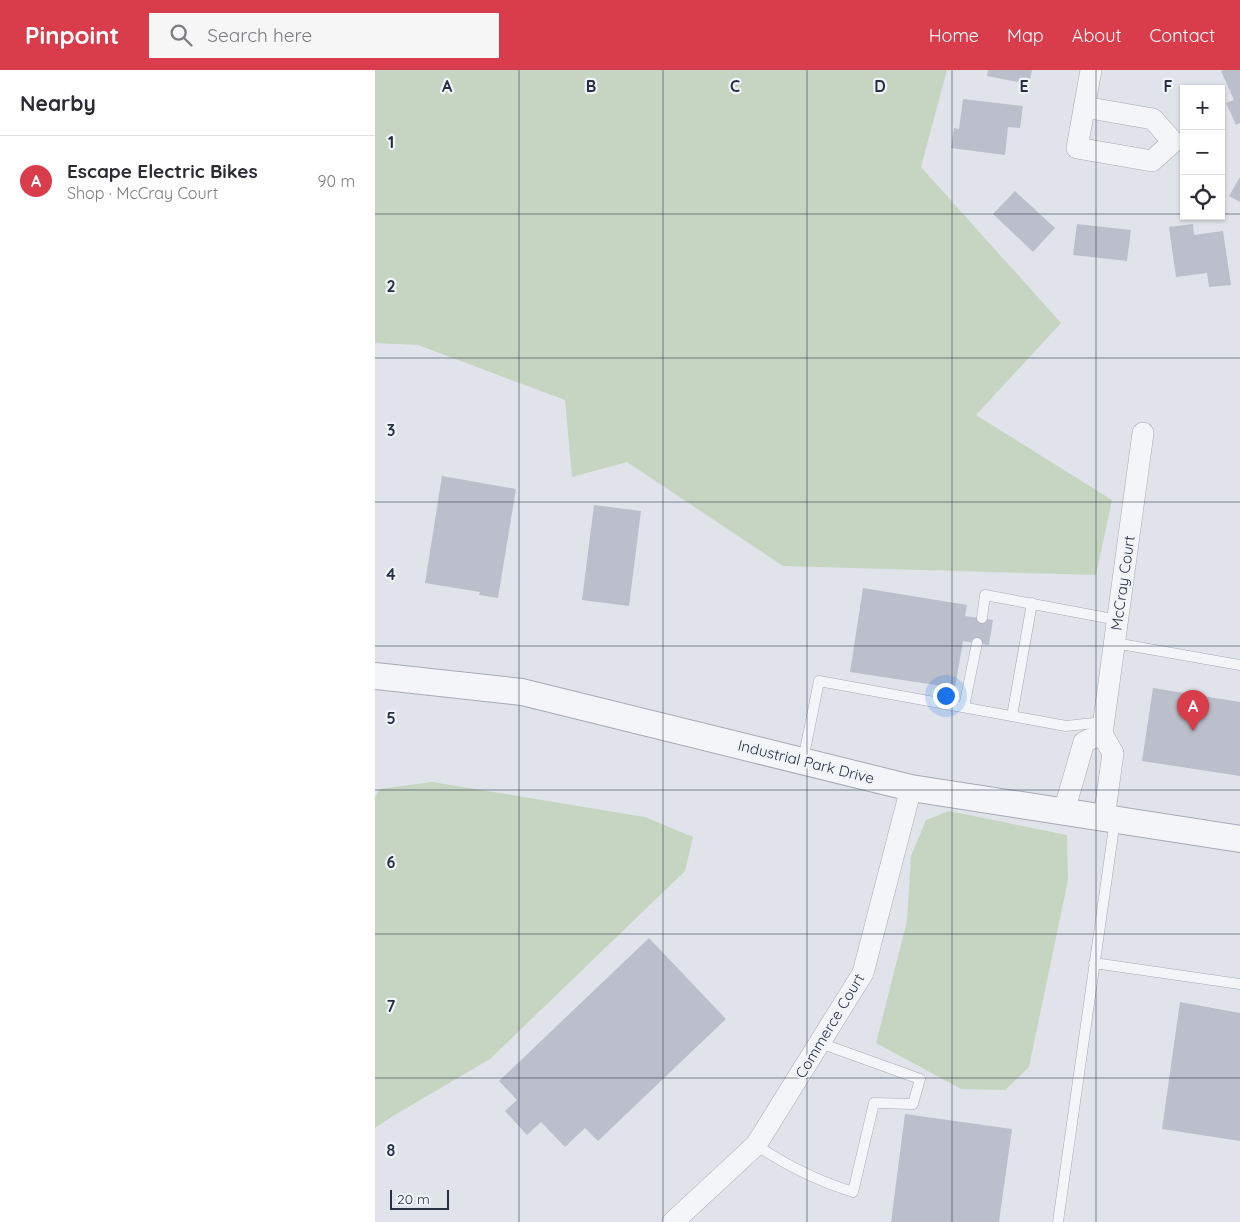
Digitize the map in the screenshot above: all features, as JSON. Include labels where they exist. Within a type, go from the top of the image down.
[{"type":"street","points":[[1084,107],[1091,70]]},
{"type":"street","name":"McCray Court","points":[[1103,728],[1143,433]]},
{"type":"street","name":"Industrial Park Drive","points":[[375,676],[522,692],[911,788],[1240,839]]},
{"type":"street","points":[[1064,812],[1084,742],[1103,728],[1113,753],[1109,818]]},
{"type":"street","name":"Commerce Court","points":[[673,1222],[757,1146],[863,973],[911,788]]},
{"type":"lane","points":[[982,618],[985,595],[1118,620]]},
{"type":"lane","points":[[1012,716],[1032,603]]},
{"type":"lane","points":[[964,707],[977,643]]},
{"type":"lane","points":[[1115,643],[1240,665]]},
{"type":"lane","points":[[803,761],[819,681],[1066,726],[1103,728]]},
{"type":"lane","points":[[1058,1222],[1094,963],[1109,818]]},
{"type":"lane","points":[[1094,963],[1240,984]]},
{"type":"lane","points":[[757,1146],[783,1163],[815,1179],[853,1192],[875,1103],[913,1104],[920,1078],[820,1043]]},
{"type":"green space","points":[[375,70],[947,70],[921,167],[1061,323],[976,415],[1112,500],[1096,575],[783,566],[627,462],[572,477],[565,400],[418,345],[375,343]]},
{"type":"green space","points":[[432,782],[645,817],[693,837],[685,871],[490,1059],[375,1128],[375,797],[380,789]]},
{"type":"green space","points":[[949,811],[1067,835],[1068,880],[1029,1067],[1005,1090],[961,1089],[876,1043],[907,921],[911,856],[926,820]]},
{"type":"building","points":[[988,70],[1032,70],[1029,84],[987,76]]},
{"type":"building","points":[[1240,70],[1240,123],[1236,125],[1226,103],[1234,100],[1221,71]]},
{"type":"building","points":[[963,99],[1023,106],[1020,128],[1008,127],[1005,155],[951,148],[954,128],[959,129]]},
{"type":"building","points":[[1240,177],[1240,202],[1229,196]]},
{"type":"building","points":[[1015,191],[1055,228],[1033,252],[993,214]]},
{"type":"building","points":[[1077,224],[1131,230],[1127,261],[1073,255]]},
{"type":"building","points":[[1193,224],[1194,235],[1223,231],[1231,285],[1209,287],[1207,273],[1176,277],[1169,227]]},
{"type":"building","points":[[442,476],[516,489],[498,598],[479,595],[480,592],[425,583]]},
{"type":"building","points":[[594,505],[641,511],[629,606],[582,600]]},
{"type":"building","points":[[863,588],[967,605],[965,616],[993,620],[989,645],[963,641],[955,688],[850,672]]},
{"type":"building","points":[[1153,688],[1240,702],[1240,776],[1142,761]]},
{"type":"building","points":[[649,938],[726,1019],[598,1141],[585,1128],[565,1147],[541,1122],[527,1135],[505,1111],[517,1100],[499,1081]]},
{"type":"building","points":[[1180,1002],[1240,1013],[1240,1141],[1162,1129]]},
{"type":"building","points":[[905,1114],[1012,1129],[999,1222],[891,1222]]},
{"type":"place","name":"Escape Electric Bikes","points":[[1193,731]]}]
